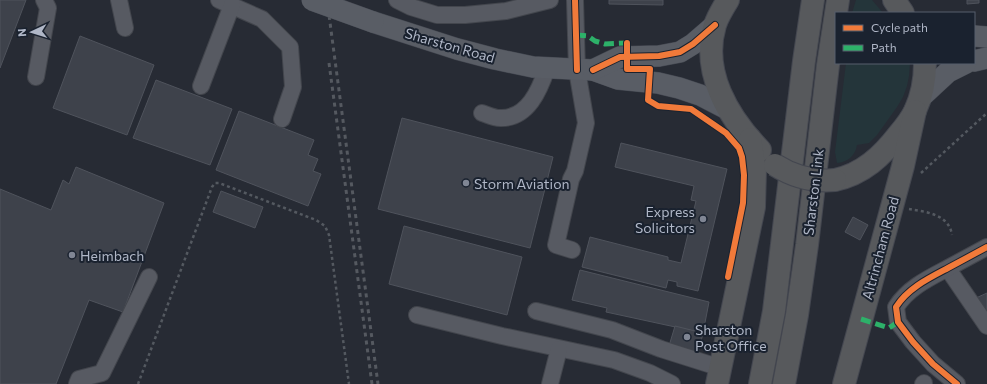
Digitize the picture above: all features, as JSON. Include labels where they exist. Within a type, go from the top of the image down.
[{"type":"highway","points":[[728,0],[715,25],[712,48],[713,71],[720,94],[729,110],[750,139],[775,165],[794,175],[810,180],[835,180],[856,173],[875,160],[896,139],[918,104]]},
{"type":"highway","name":"Sharston Link","points":[[760,384],[774,311],[804,60],[813,0]]},
{"type":"highway","name":"Sharston Link","points":[[836,12],[838,0]]},
{"type":"highway","name":"Sharston Link","points":[[784,384],[797,315],[808,237],[828,65],[835,20]]},
{"type":"highway","name":"Altrincham Road","points":[[844,384],[903,166],[925,74],[925,64]]},
{"type":"highway","points":[[719,376],[754,207],[755,170],[750,139]]},
{"type":"main road","name":"Sharston Road","points":[[312,0],[373,22],[457,49],[533,67],[585,70],[618,79],[658,84],[687,90],[729,110]]},
{"type":"main road","name":"Sharston Road","points":[[585,70],[620,57],[659,56],[680,52],[693,44],[715,25]]},
{"type":"main road","points":[[975,36],[987,37]]},
{"type":"main road","points":[[975,61],[987,58]]},
{"type":"main road","points":[[918,104],[948,72],[964,64]]},
{"type":"street","points":[[36,77],[48,8],[44,0]]},
{"type":"street","points":[[119,0],[125,28]]},
{"type":"street","points":[[397,0],[411,7],[438,15],[465,15],[506,11],[550,0]]},
{"type":"street","points":[[572,250],[556,245],[586,123],[585,70],[575,0]]},
{"type":"street","points":[[201,86],[225,3],[262,19],[290,47],[293,87],[282,119]]},
{"type":"street","points":[[482,113],[500,118],[510,117],[519,113],[534,99],[547,68]]},
{"type":"street","points":[[957,384],[933,364],[913,342],[898,322],[896,307],[901,299],[914,288],[935,274],[948,269],[987,247]]},
{"type":"street","points":[[948,269],[987,326]]},
{"type":"street","points":[[77,384],[79,380],[102,373],[149,277]]},
{"type":"street","points":[[536,311],[612,330],[661,349],[719,376]]},
{"type":"street","points":[[417,315],[559,349],[614,360],[650,373],[672,384]]},
{"type":"street","points":[[550,384],[559,349]]},
{"type":"path","points":[[918,175],[987,113]]},
{"type":"path","points":[[138,384],[212,187],[219,183],[316,220],[325,226],[329,235],[349,384]]},
{"type":"path","points":[[903,207],[926,212],[943,218],[951,227],[952,235]]},
{"type":"shaded area","points":[[856,0],[872,0],[882,12],[852,12]]},
{"type":"shaded area","points":[[846,64],[910,64],[907,86],[903,97],[877,135],[869,143],[857,145],[855,152],[848,160],[837,163],[835,152]]},
{"type":"building","points":[[0,0],[26,0],[0,68]]},
{"type":"building","points":[[609,0],[663,0],[663,5],[609,4]]},
{"type":"building","points":[[967,0],[979,0],[979,3],[967,4]]},
{"type":"building","points":[[80,36],[154,65],[127,135],[53,108]]},
{"type":"building","points":[[156,80],[232,109],[210,165],[133,138]]},
{"type":"building","points":[[239,111],[314,140],[308,155],[318,159],[313,171],[321,174],[308,206],[216,170]]},
{"type":"building","name":"Storm Aviation","points":[[402,118],[553,157],[530,248],[378,209]]},
{"type":"building","name":"Express Solicitors","points":[[621,143],[727,169],[698,291],[677,286],[677,282],[668,280],[666,288],[582,267],[590,237],[668,257],[668,260],[681,263],[696,201],[691,200],[694,186],[615,167]]},
{"type":"building","name":"Heimbach","points":[[76,167],[164,203],[123,312],[89,300],[56,384],[0,384],[0,189],[51,210],[63,180],[69,184]]},
{"type":"building","points":[[221,191],[263,207],[255,228],[213,212]]},
{"type":"building","points":[[853,217],[868,225],[860,240],[845,232]]},
{"type":"building","points":[[404,226],[522,257],[507,315],[389,284]]},
{"type":"building","points":[[580,270],[709,302],[703,333],[606,312],[607,308],[572,300]]},
{"type":"building","points":[[987,293],[987,312],[976,298]]},
{"type":"building","name":"Sharston Post Office","points":[[675,326],[703,333],[698,354],[669,346]]},
{"type":"railway","points":[[327,0],[378,384]]},
{"type":"railway","points":[[329,63],[372,384]]},
{"type":"marked path","points":[[576,35],[588,36],[595,41],[605,44],[627,43]]},
{"type":"marked path","points":[[861,319],[889,328],[898,322]]},
{"type":"cycle path","points":[[575,0],[577,70]]},
{"type":"cycle path","points":[[593,70],[620,57],[659,56],[680,52],[693,44],[715,25]]},
{"type":"cycle path","points":[[627,43],[627,69],[650,69],[648,100],[658,106],[691,109],[726,133],[739,148],[742,157],[744,175],[743,203],[728,277]]},
{"type":"cycle path","points":[[957,384],[933,364],[913,342],[898,322],[896,307],[901,300],[919,284],[987,247]]},
{"type":"place","name":"Storm Aviation","points":[[466,183]]},
{"type":"place","name":"Express Solicitors","points":[[703,219]]},
{"type":"place","name":"Heimbach","points":[[72,255]]},
{"type":"place","name":"Sharston Post Office","points":[[687,337]]}]
